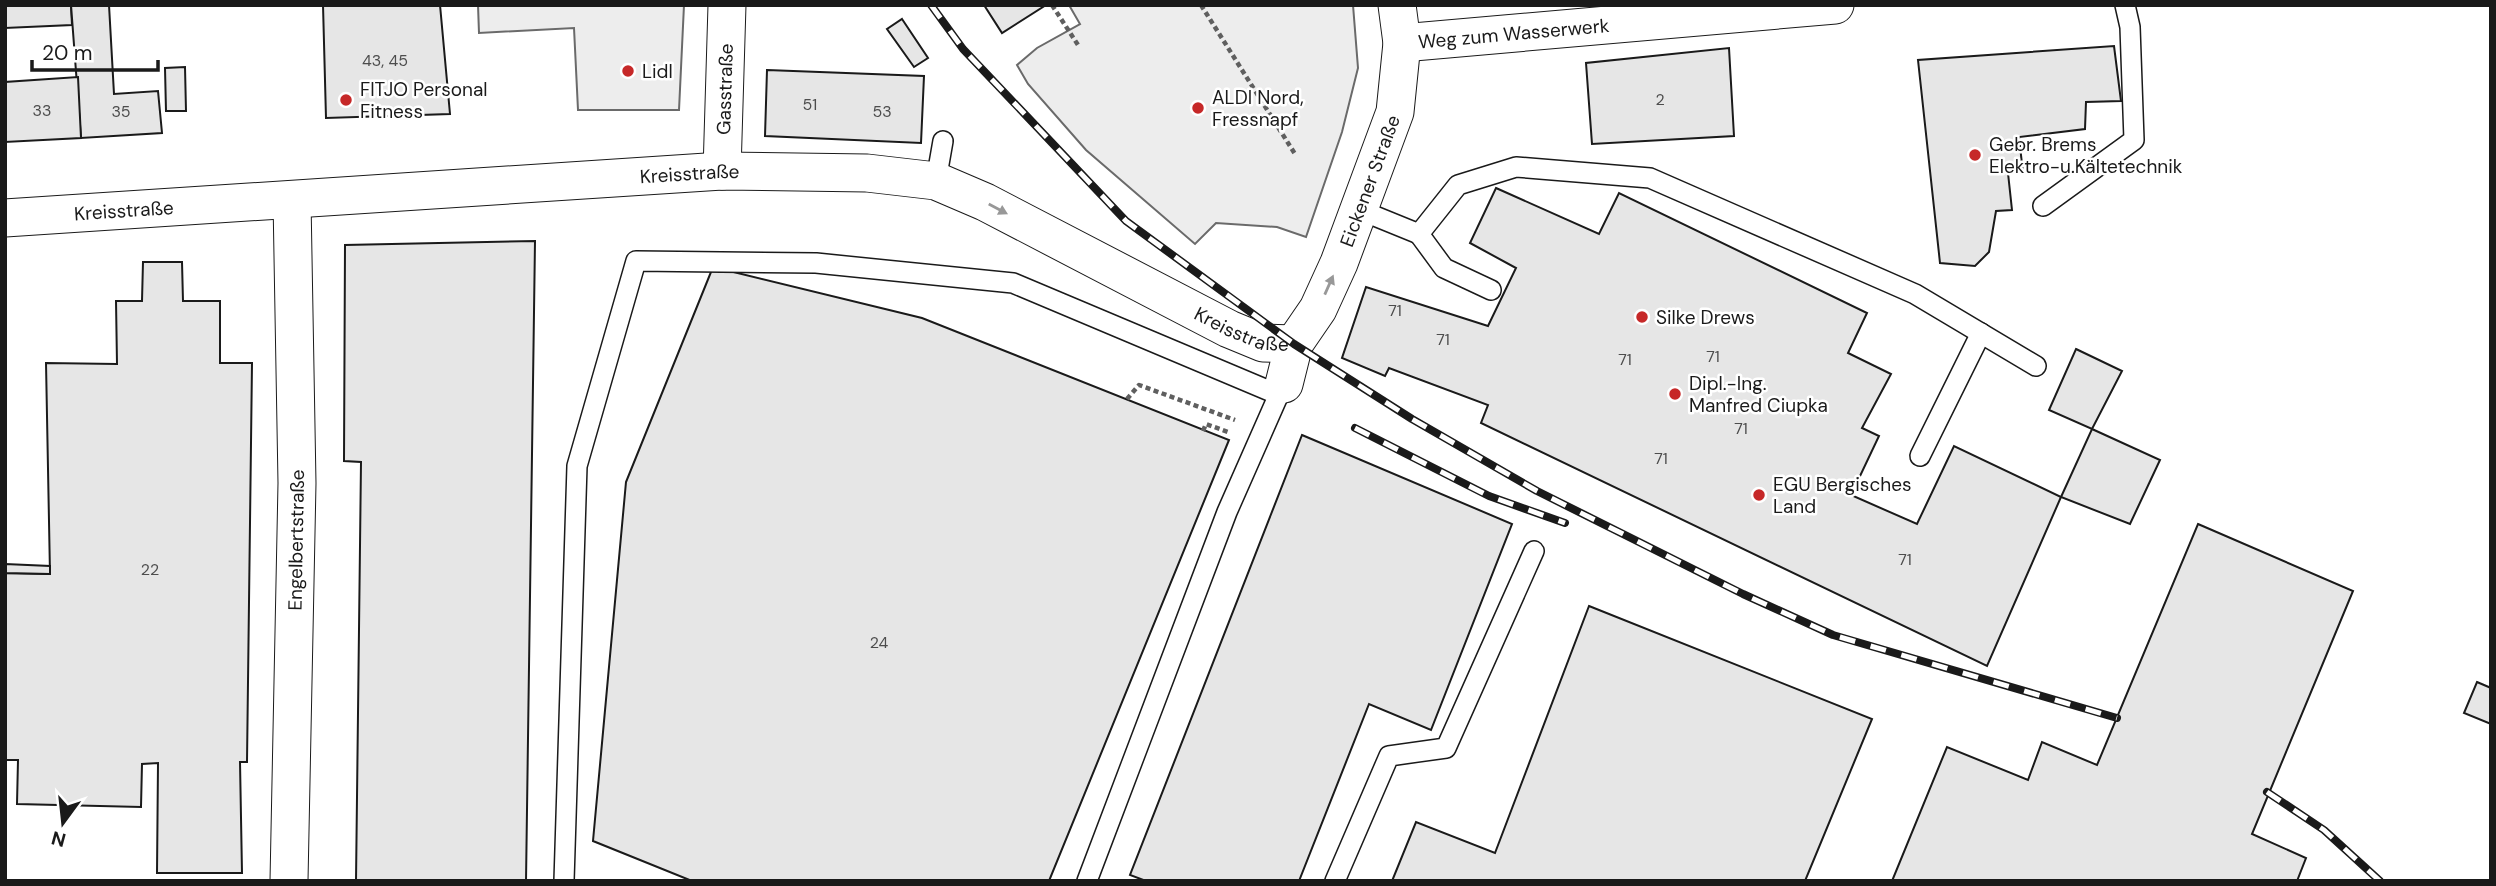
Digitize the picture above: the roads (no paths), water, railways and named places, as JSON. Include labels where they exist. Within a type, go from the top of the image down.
[{"type":"street","name":"Gasstraße","points":[[722,171],[727,5]]},
{"type":"street","name":"Eickener Straße","points":[[1294,344],[1318,309],[1360,210],[1395,112],[1402,43],[1397,5]]},
{"type":"street","name":"Weg zum Wasserwerk","points":[[1402,43],[1835,5]]},
{"type":"street","name":"Kreisstraße","points":[[5,218],[722,171],[867,173],[936,181],[985,202],[1229,329],[1263,343],[1294,344],[1281,389]]},
{"type":"street","name":"Engelbertstraße","points":[[289,881],[297,483],[292,200]]},
{"type":"lane","points":[[2043,206],[2134,140],[2130,27],[2125,5]]},
{"type":"lane","points":[[936,181],[943,141]]},
{"type":"lane","points":[[1419,234],[1458,185],[1516,167],[1650,178],[1915,294],[2036,366]]},
{"type":"lane","points":[[1360,210],[1419,234],[1444,268],[1491,290]]},
{"type":"lane","points":[[564,881],[577,466],[636,261],[816,263],[1013,283],[1281,389],[1227,512],[1087,881]]},
{"type":"lane","points":[[1920,456],[1981,333]]},
{"type":"lane","points":[[1335,881],[1389,756],[1446,748],[1534,551]]},
{"type":"railway","points":[[931,5],[963,49],[1126,221],[1294,344],[1412,419],[1537,491],[1743,594],[1833,635],[2117,718]]},
{"type":"railway","points":[[1355,428],[1489,496],[1565,523]]},
{"type":"railway","points":[[2267,792],[2324,830],[2380,881]]},
{"type":"place","name":"Lidl","points":[[628,71]]},
{"type":"place","name":"FITJO Personal Fitness","points":[[346,100]]},
{"type":"place","name":"ALDI Nord, Fressnapf","points":[[1198,108]]},
{"type":"place","name":"Gebr. Brems Elektro-u.Kältetechnik","points":[[1975,155]]},
{"type":"place","name":"Silke Drews","points":[[1642,317]]},
{"type":"place","name":"Dipl.-Ing. Manfred Ciupka","points":[[1675,394]]},
{"type":"place","name":"EGU Bergisches Land","points":[[1759,495]]}]
